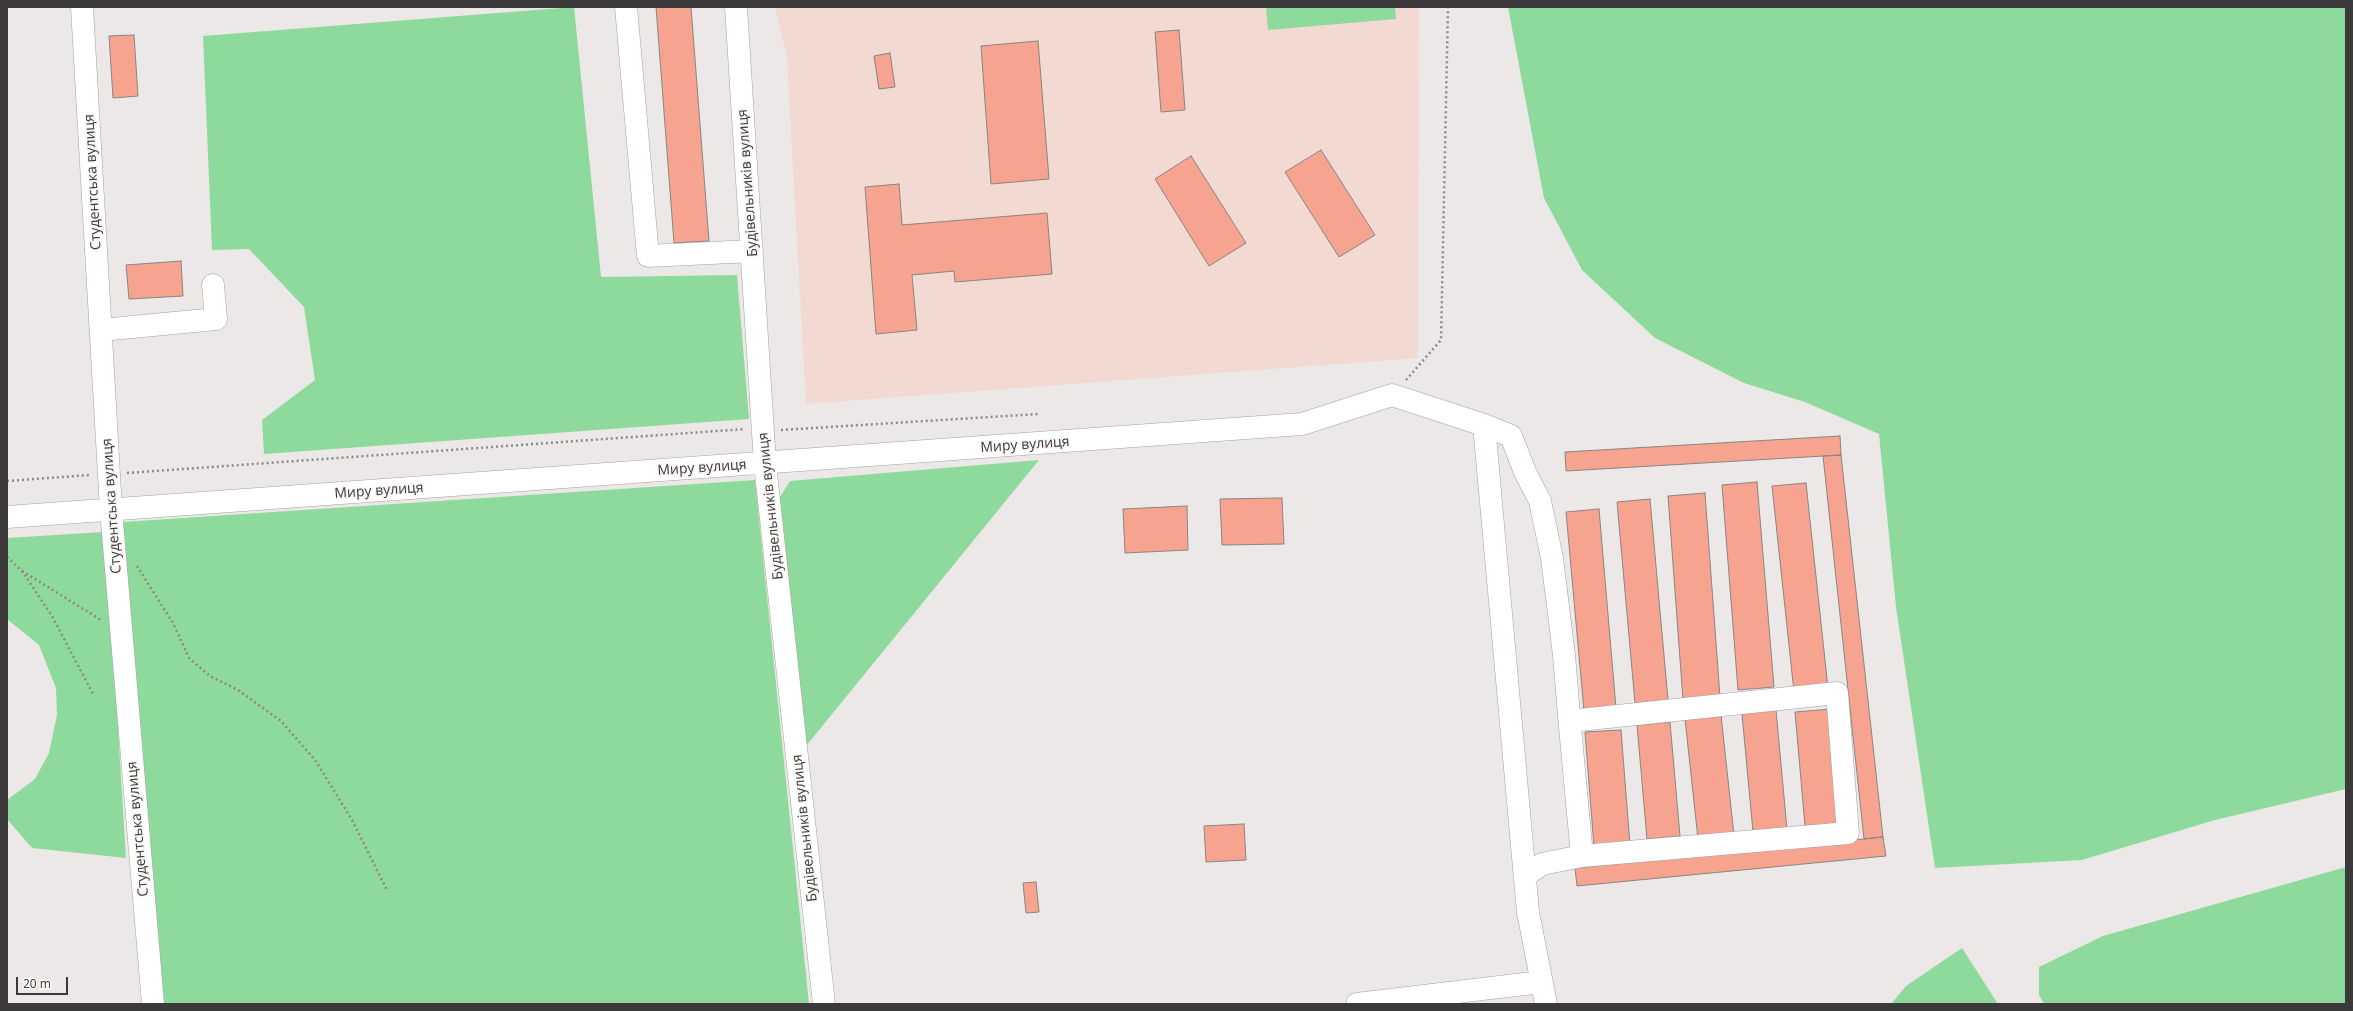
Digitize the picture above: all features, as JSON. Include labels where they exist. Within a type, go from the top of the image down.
[{"type":"street","name":"Студентська вулиця","points":[[82,7],[112,510],[153,1004]]},
{"type":"street","points":[[626,7],[648,256],[752,251]]},
{"type":"street","name":"Будівельників вулиця","points":[[736,7],[766,464],[824,1004]]},
{"type":"street","points":[[101,330],[216,319],[213,285]]},
{"type":"street","points":[[1392,395],[1484,425],[1511,436],[1525,472],[1540,501],[1553,565],[1564,655],[1582,856]]},
{"type":"street","name":"Миру вулиця","points":[[7,517],[766,464],[1302,424],[1392,395]]},
{"type":"street","points":[[1484,425],[1528,912],[1546,1004]]},
{"type":"street","points":[[1525,876],[1542,864],[1558,859],[1848,833],[1837,693],[1570,721]]},
{"type":"street","points":[[1357,1004],[1541,982]]},
{"type":"path","points":[[1392,395],[1441,340],[1448,7]]},
{"type":"path","points":[[7,481],[746,429],[764,432],[1038,414]]},
{"type":"path","points":[[7,557],[22,571],[122,633]]},
{"type":"path","points":[[135,564],[173,623],[188,658],[210,676],[238,690],[270,712],[295,735],[315,760],[351,818],[387,890]]},
{"type":"path","points":[[22,571],[52,616],[93,694]]},
{"type":"shaded area","points":[[775,7],[1419,7],[1418,358],[806,404],[787,58]]},
{"type":"green space","points":[[574,7],[601,277],[737,275],[749,419],[264,454],[262,420],[315,380],[304,307],[249,249],[212,250],[203,36]]},
{"type":"green space","points":[[1266,7],[1395,7],[1396,19],[1268,30]]},
{"type":"green space","points":[[1508,7],[2346,7],[2346,789],[2215,820],[2082,860],[1935,868],[1896,607],[1879,434],[1805,402],[1744,383],[1655,338],[1582,270],[1544,198]]},
{"type":"green space","points":[[1039,460],[806,746],[778,500],[790,481]]},
{"type":"green space","points":[[755,480],[809,1004],[160,1004],[123,522]]},
{"type":"green space","points":[[103,532],[116,696],[126,858],[32,848],[7,819],[7,800],[35,779],[49,753],[57,715],[56,688],[39,645],[7,619],[7,538]]},
{"type":"green space","points":[[2346,867],[2346,1004],[2044,1004],[2039,995],[2039,967],[2103,936]]},
{"type":"green space","points":[[1962,948],[1998,1004],[1891,1004],[1906,986]]},
{"type":"building","points":[[656,7],[691,7],[709,241],[674,243]]},
{"type":"building","points":[[1179,30],[1185,110],[1161,112],[1155,32]]},
{"type":"building","points":[[134,35],[138,96],[113,98],[109,36]]},
{"type":"building","points":[[1038,41],[1049,179],[991,184],[981,46]]},
{"type":"building","points":[[890,53],[895,87],[879,89],[874,56]]},
{"type":"building","points":[[1321,150],[1375,235],[1339,257],[1285,172]]},
{"type":"building","points":[[1191,156],[1246,243],[1209,266],[1155,179]]},
{"type":"building","points":[[899,184],[902,225],[1047,213],[1052,274],[955,282],[954,271],[912,275],[917,330],[876,334],[865,187]]},
{"type":"building","points":[[181,261],[183,296],[129,299],[126,265]]},
{"type":"building","points":[[1840,436],[1841,455],[1566,471],[1565,452]]},
{"type":"building","points":[[1841,455],[1883,837],[1864,839],[1823,456]]},
{"type":"building","points":[[1757,482],[1774,687],[1738,690],[1722,485]]},
{"type":"building","points":[[1806,483],[1828,688],[1794,692],[1772,486]]},
{"type":"building","points":[[1705,493],[1720,697],[1683,700],[1668,496]]},
{"type":"building","points":[[1282,498],[1284,544],[1222,545],[1220,499]]},
{"type":"building","points":[[1650,499],[1668,700],[1635,703],[1617,502]]},
{"type":"building","points":[[1187,506],[1188,550],[1125,553],[1123,509]]},
{"type":"building","points":[[1599,509],[1616,708],[1584,711],[1566,512]]},
{"type":"building","points":[[1831,709],[1841,823],[1805,826],[1795,712]]},
{"type":"building","points":[[1776,710],[1787,829],[1753,832],[1742,714]]},
{"type":"building","points":[[1721,715],[1734,835],[1698,839],[1685,719]]},
{"type":"building","points":[[1670,722],[1680,836],[1647,839],[1637,725]]},
{"type":"building","points":[[1621,730],[1630,845],[1594,847],[1585,732]]},
{"type":"building","points":[[1244,824],[1246,860],[1206,862],[1204,826]]},
{"type":"building","points":[[1883,837],[1886,856],[1577,886],[1575,868]]},
{"type":"building","points":[[1036,882],[1039,912],[1026,913],[1023,883]]}]
